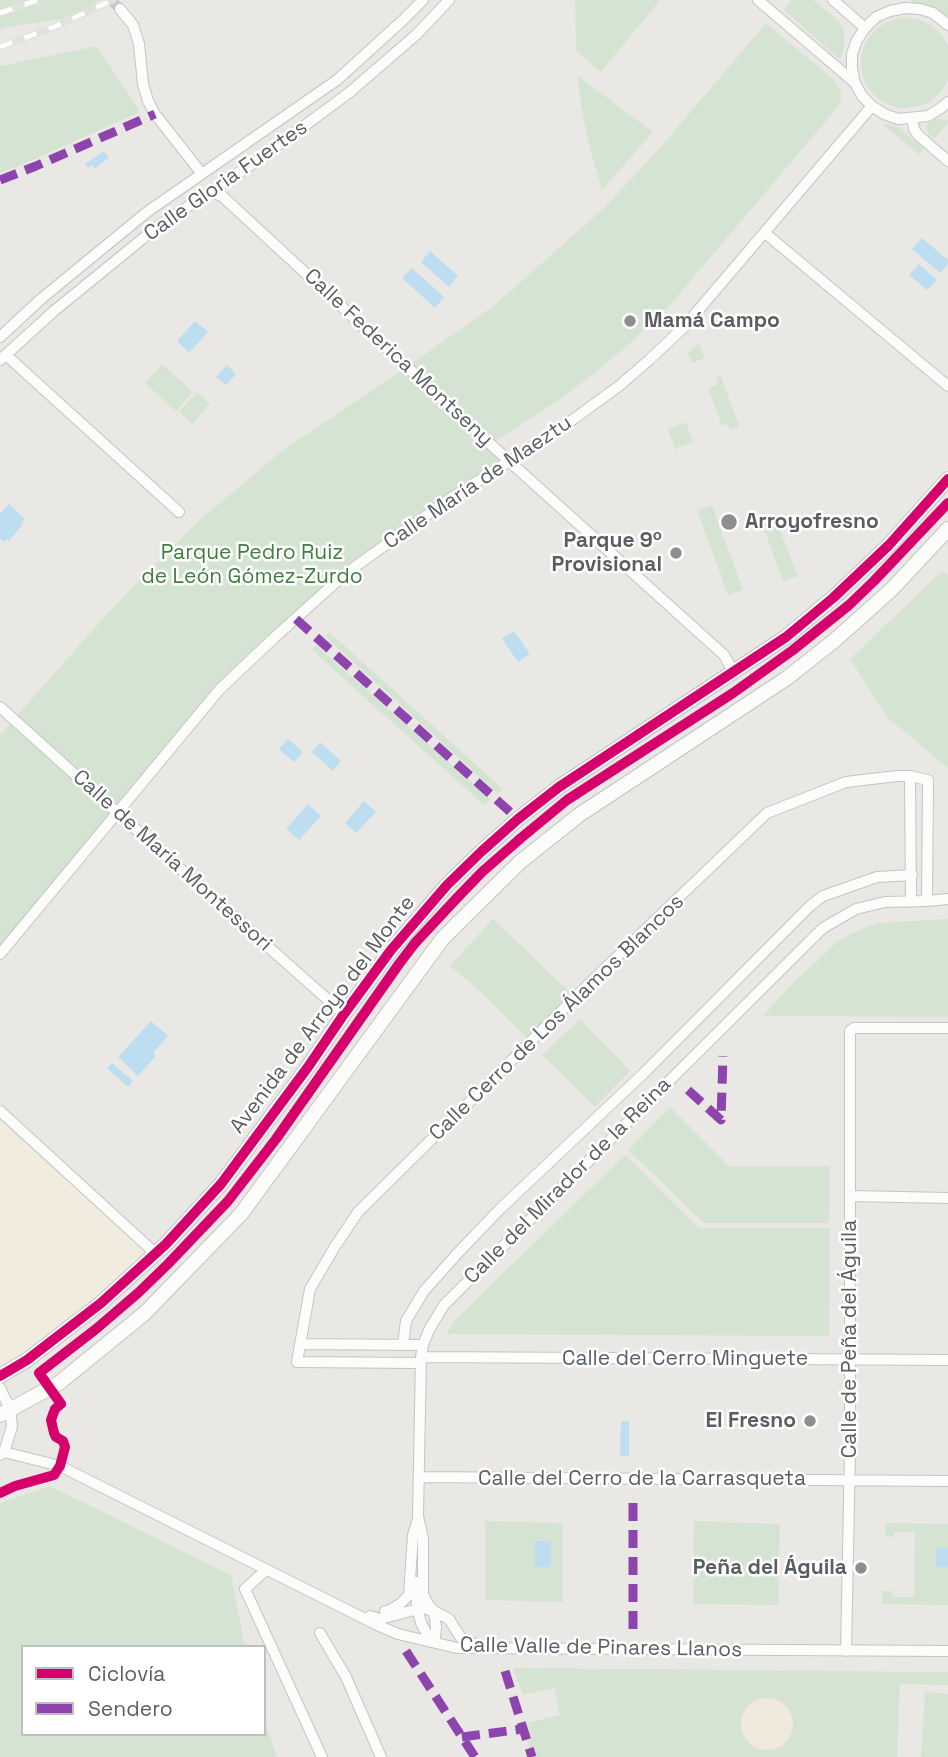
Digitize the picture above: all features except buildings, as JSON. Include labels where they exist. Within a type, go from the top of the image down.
[{"type":"street","name":"Calle Gloria Fuertes","points":[[0,337],[41,299],[147,212],[337,80],[423,0]]},
{"type":"street","name":"Calle Gloria Fuertes","points":[[3,358],[54,311],[137,243],[261,158],[350,92],[417,34],[449,0]]},
{"type":"street","points":[[758,0],[855,83]]},
{"type":"street","points":[[833,0],[865,28]]},
{"type":"street","points":[[910,0],[920,9]]},
{"type":"street","points":[[120,9],[132,25],[139,44],[143,84],[148,101],[155,114],[202,174]]},
{"type":"street","points":[[946,20],[920,9],[890,10],[876,17],[865,28],[852,54],[855,83],[862,96],[884,114],[912,118],[928,116],[946,107]]},
{"type":"street","name":"Calle María de Maeztu","points":[[0,954],[220,689],[345,574],[448,500],[510,462],[594,404],[649,360],[684,327],[872,106]]},
{"type":"street","points":[[912,118],[918,135],[948,161]]},
{"type":"street","name":"Calle Federica Montseny","points":[[210,192],[222,196],[724,655],[734,673]]},
{"type":"street","points":[[765,233],[948,386]]},
{"type":"street","points":[[3,358],[179,512]]},
{"type":"street","name":"Avenida de Arroyo del Monte","points":[[0,1376],[27,1360],[101,1303],[155,1253],[221,1184],[391,950],[482,851],[559,787],[786,637],[889,545],[948,479]]},
{"type":"street","points":[[5,1412],[59,1382],[145,1313],[241,1214],[443,938],[520,862],[579,814],[786,678],[835,640],[900,582],[948,529]]},
{"type":"street","name":"Calle de María Montessori","points":[[0,707],[344,1014]]},
{"type":"street","points":[[911,902],[910,776],[928,780],[927,901]]},
{"type":"street","name":"Calle Cerro de Los Álamos Blancos","points":[[298,1362],[310,1289],[358,1212],[767,813],[846,782],[910,776]]},
{"type":"street","name":"Calle del Mirador de la Reina","points":[[402,1344],[406,1321],[424,1291],[456,1255],[499,1210],[703,1015],[811,905],[823,896],[877,877],[912,875]]},
{"type":"street","name":"Calle del Mirador de la Reina","points":[[433,1611],[423,1594],[423,1539],[418,1516],[422,1355],[444,1305],[823,928],[856,909],[885,902],[948,899]]},
{"type":"street","name":"Calle de Peña del Águila","points":[[846,1651],[851,1360],[850,1031],[854,1028],[948,1028]]},
{"type":"street","points":[[0,1111],[155,1253]]},
{"type":"street","points":[[851,1196],[948,1198]]},
{"type":"street","name":"Calle del Cerro Minguete","points":[[300,1344],[402,1344],[422,1355]]},
{"type":"street","name":"Calle del Cerro Minguete","points":[[298,1362],[422,1355],[948,1360]]},
{"type":"street","points":[[0,1388],[5,1412],[12,1427],[2,1453]]},
{"type":"street","name":"Calle Valle de Pinares Llanos","points":[[2,1453],[60,1466],[398,1634],[457,1648],[948,1651]]},
{"type":"street","name":"Calle del Cerro de la Carrasqueta","points":[[420,1477],[948,1481]]},
{"type":"street","points":[[418,1516],[417,1608],[431,1642],[435,1638],[436,1627],[433,1611]]},
{"type":"street","points":[[346,1609],[388,1611],[409,1595],[413,1535],[418,1516]]},
{"type":"street","points":[[266,1570],[245,1589],[322,1757]]},
{"type":"street","points":[[346,1609],[380,1619],[417,1608],[433,1611],[449,1619],[461,1638],[487,1649]]},
{"type":"street","points":[[320,1633],[345,1677],[381,1757]]},
{"type":"shaded area","points":[[0,1111],[155,1253],[0,1376]]},
{"type":"green space","points":[[0,0],[101,0],[77,17],[0,28]]},
{"type":"green space","points":[[575,0],[660,0],[601,72],[576,51]]},
{"type":"green space","points":[[792,0],[813,0],[838,20],[844,31],[843,54],[839,59],[784,10]]},
{"type":"green space","points":[[910,0],[948,0],[948,15],[943,21],[920,9]]},
{"type":"green space","points":[[897,18],[915,18],[931,25],[948,46],[949,77],[944,88],[931,101],[915,108],[897,108],[881,101],[868,88],[861,72],[861,54],[868,38],[881,25]]},
{"type":"green space","name":"Parque Pedro Ruiz de León Gómez-Zurdo","points":[[766,23],[834,80],[841,92],[841,101],[837,108],[670,305],[592,375],[491,444],[510,462],[345,574],[220,689],[0,954],[0,735],[105,616],[195,524],[283,450],[496,304],[606,206],[665,142]]},
{"type":"green space","points":[[97,46],[140,112],[0,173],[0,66]]},
{"type":"green space","points":[[577,75],[653,132],[602,190],[583,116]]},
{"type":"green space","points":[[948,120],[948,123],[934,139],[926,127],[928,122]]},
{"type":"green space","points":[[882,124],[901,129],[924,149],[920,155]]},
{"type":"green space","points":[[699,343],[705,358],[692,363],[688,353]]},
{"type":"green space","points":[[162,364],[193,392],[176,411],[145,383]]},
{"type":"green space","points":[[721,376],[739,426],[731,429],[727,424],[722,426],[708,388],[717,385],[716,378]]},
{"type":"green space","points":[[197,392],[210,404],[192,424],[179,412]]},
{"type":"green space","points":[[686,422],[693,442],[675,449],[668,429]]},
{"type":"green space","points":[[712,505],[743,590],[728,595],[697,510]]},
{"type":"green space","points":[[775,519],[798,576],[783,581],[762,524]]},
{"type":"green space","points":[[942,571],[948,575],[948,768],[888,718],[850,659]]},
{"type":"green space","points":[[329,632],[504,790],[497,793],[325,636]]},
{"type":"green space","points":[[316,645],[490,799],[484,805],[312,650]]},
{"type":"green space","points":[[493,919],[576,998],[530,1041],[479,990],[450,966]]},
{"type":"green space","points":[[948,919],[948,1017],[763,1016],[791,985],[839,940],[879,923]]},
{"type":"green space","points":[[580,1019],[630,1071],[595,1107],[542,1055]]},
{"type":"green space","points":[[670,1107],[729,1166],[830,1166],[829,1223],[704,1223],[628,1150]]},
{"type":"green space","points":[[625,1155],[699,1228],[830,1228],[829,1336],[446,1334],[457,1318]]},
{"type":"green space","points":[[50,1486],[231,1575],[245,1645],[21,1645],[21,1736],[266,1736],[266,1724],[277,1757],[0,1757],[0,1503]]},
{"type":"green space","points":[[485,1521],[563,1523],[563,1602],[485,1600]]},
{"type":"green space","points":[[694,1521],[780,1524],[778,1605],[693,1604]]},
{"type":"green space","points":[[885,1523],[948,1524],[948,1605],[882,1604],[882,1591],[892,1591],[893,1597],[914,1597],[915,1532],[894,1532],[894,1537],[885,1536]]},
{"type":"green space","points":[[513,1668],[948,1672],[948,1685],[900,1684],[897,1757],[532,1757],[522,1724],[560,1715],[554,1688],[523,1695]]},
{"type":"green space","points":[[925,1692],[948,1694],[948,1757],[921,1757]]},
{"type":"sand","points":[[767,1698],[786,1705],[793,1724],[786,1743],[767,1750],[748,1743],[741,1724],[748,1705]]},
{"type":"water","points":[[104,151],[109,158],[94,169],[92,165],[88,168],[85,164]]},
{"type":"water","points":[[922,238],[948,260],[940,273],[912,249]]},
{"type":"water","points":[[430,251],[458,276],[449,287],[421,262]]},
{"type":"water","points":[[919,264],[937,280],[927,290],[909,275]]},
{"type":"water","points":[[412,268],[444,297],[435,308],[402,278]]},
{"type":"water","points":[[195,321],[208,332],[189,353],[177,341]]},
{"type":"water","points":[[227,365],[236,374],[226,385],[216,377]]},
{"type":"water","points":[[9,504],[25,519],[9,541],[7,539],[4,542],[0,539],[0,514]]},
{"type":"water","points":[[514,631],[530,654],[518,662],[502,639]]},
{"type":"water","points":[[288,739],[303,752],[294,762],[279,749]]},
{"type":"water","points":[[320,742],[341,761],[333,771],[312,752]]},
{"type":"water","points":[[364,801],[376,812],[356,833],[345,823]]},
{"type":"water","points":[[308,804],[321,816],[299,840],[286,829]]},
{"type":"water","points":[[151,1021],[168,1036],[153,1053],[156,1056],[138,1076],[118,1057]]},
{"type":"water","points":[[112,1063],[133,1081],[128,1087],[107,1068]]},
{"type":"water","points":[[621,1421],[629,1421],[629,1456],[620,1456]]},
{"type":"water","points":[[535,1541],[551,1541],[551,1567],[535,1567]]},
{"type":"water","points":[[936,1548],[948,1548],[948,1567],[936,1567]]},
{"type":"tunnel","points":[[111,0],[120,9]]},
{"type":"railway","points":[[0,13],[38,0]]},
{"type":"railway","points":[[0,47],[56,26],[113,0]]},
{"type":"marked path","points":[[0,180],[155,114]]},
{"type":"marked path","points":[[296,619],[518,819]]},
{"type":"marked path","points":[[688,1090],[721,1120],[723,1056]]},
{"type":"marked path","points":[[633,1503],[633,1629]]},
{"type":"marked path","points":[[406,1651],[475,1757]]},
{"type":"marked path","points":[[505,1671],[532,1757]]},
{"type":"marked path","points":[[462,1737],[523,1729]]},
{"type":"cycle path","points":[[0,1376],[27,1360],[101,1303],[166,1244],[221,1184],[391,950],[447,885],[482,851],[559,787],[786,637],[833,598],[889,545],[948,479]]},
{"type":"cycle path","points":[[0,1493],[54,1475],[60,1466],[65,1447],[63,1441],[56,1437],[51,1420],[55,1409],[61,1404],[39,1373],[138,1293],[228,1201],[276,1139],[399,964],[456,899],[482,872],[567,800],[733,693],[849,605],[948,503]]},
{"type":"place","name":"Mamá Campo","points":[[630,321]]},
{"type":"place","name":"Arroyofresno","points":[[729,522]]},
{"type":"place","name":"Parque 9º Provisional","points":[[676,553]]},
{"type":"place","name":"El Fresno","points":[[810,1421]]},
{"type":"place","name":"Peña del Águila","points":[[861,1568]]}]
